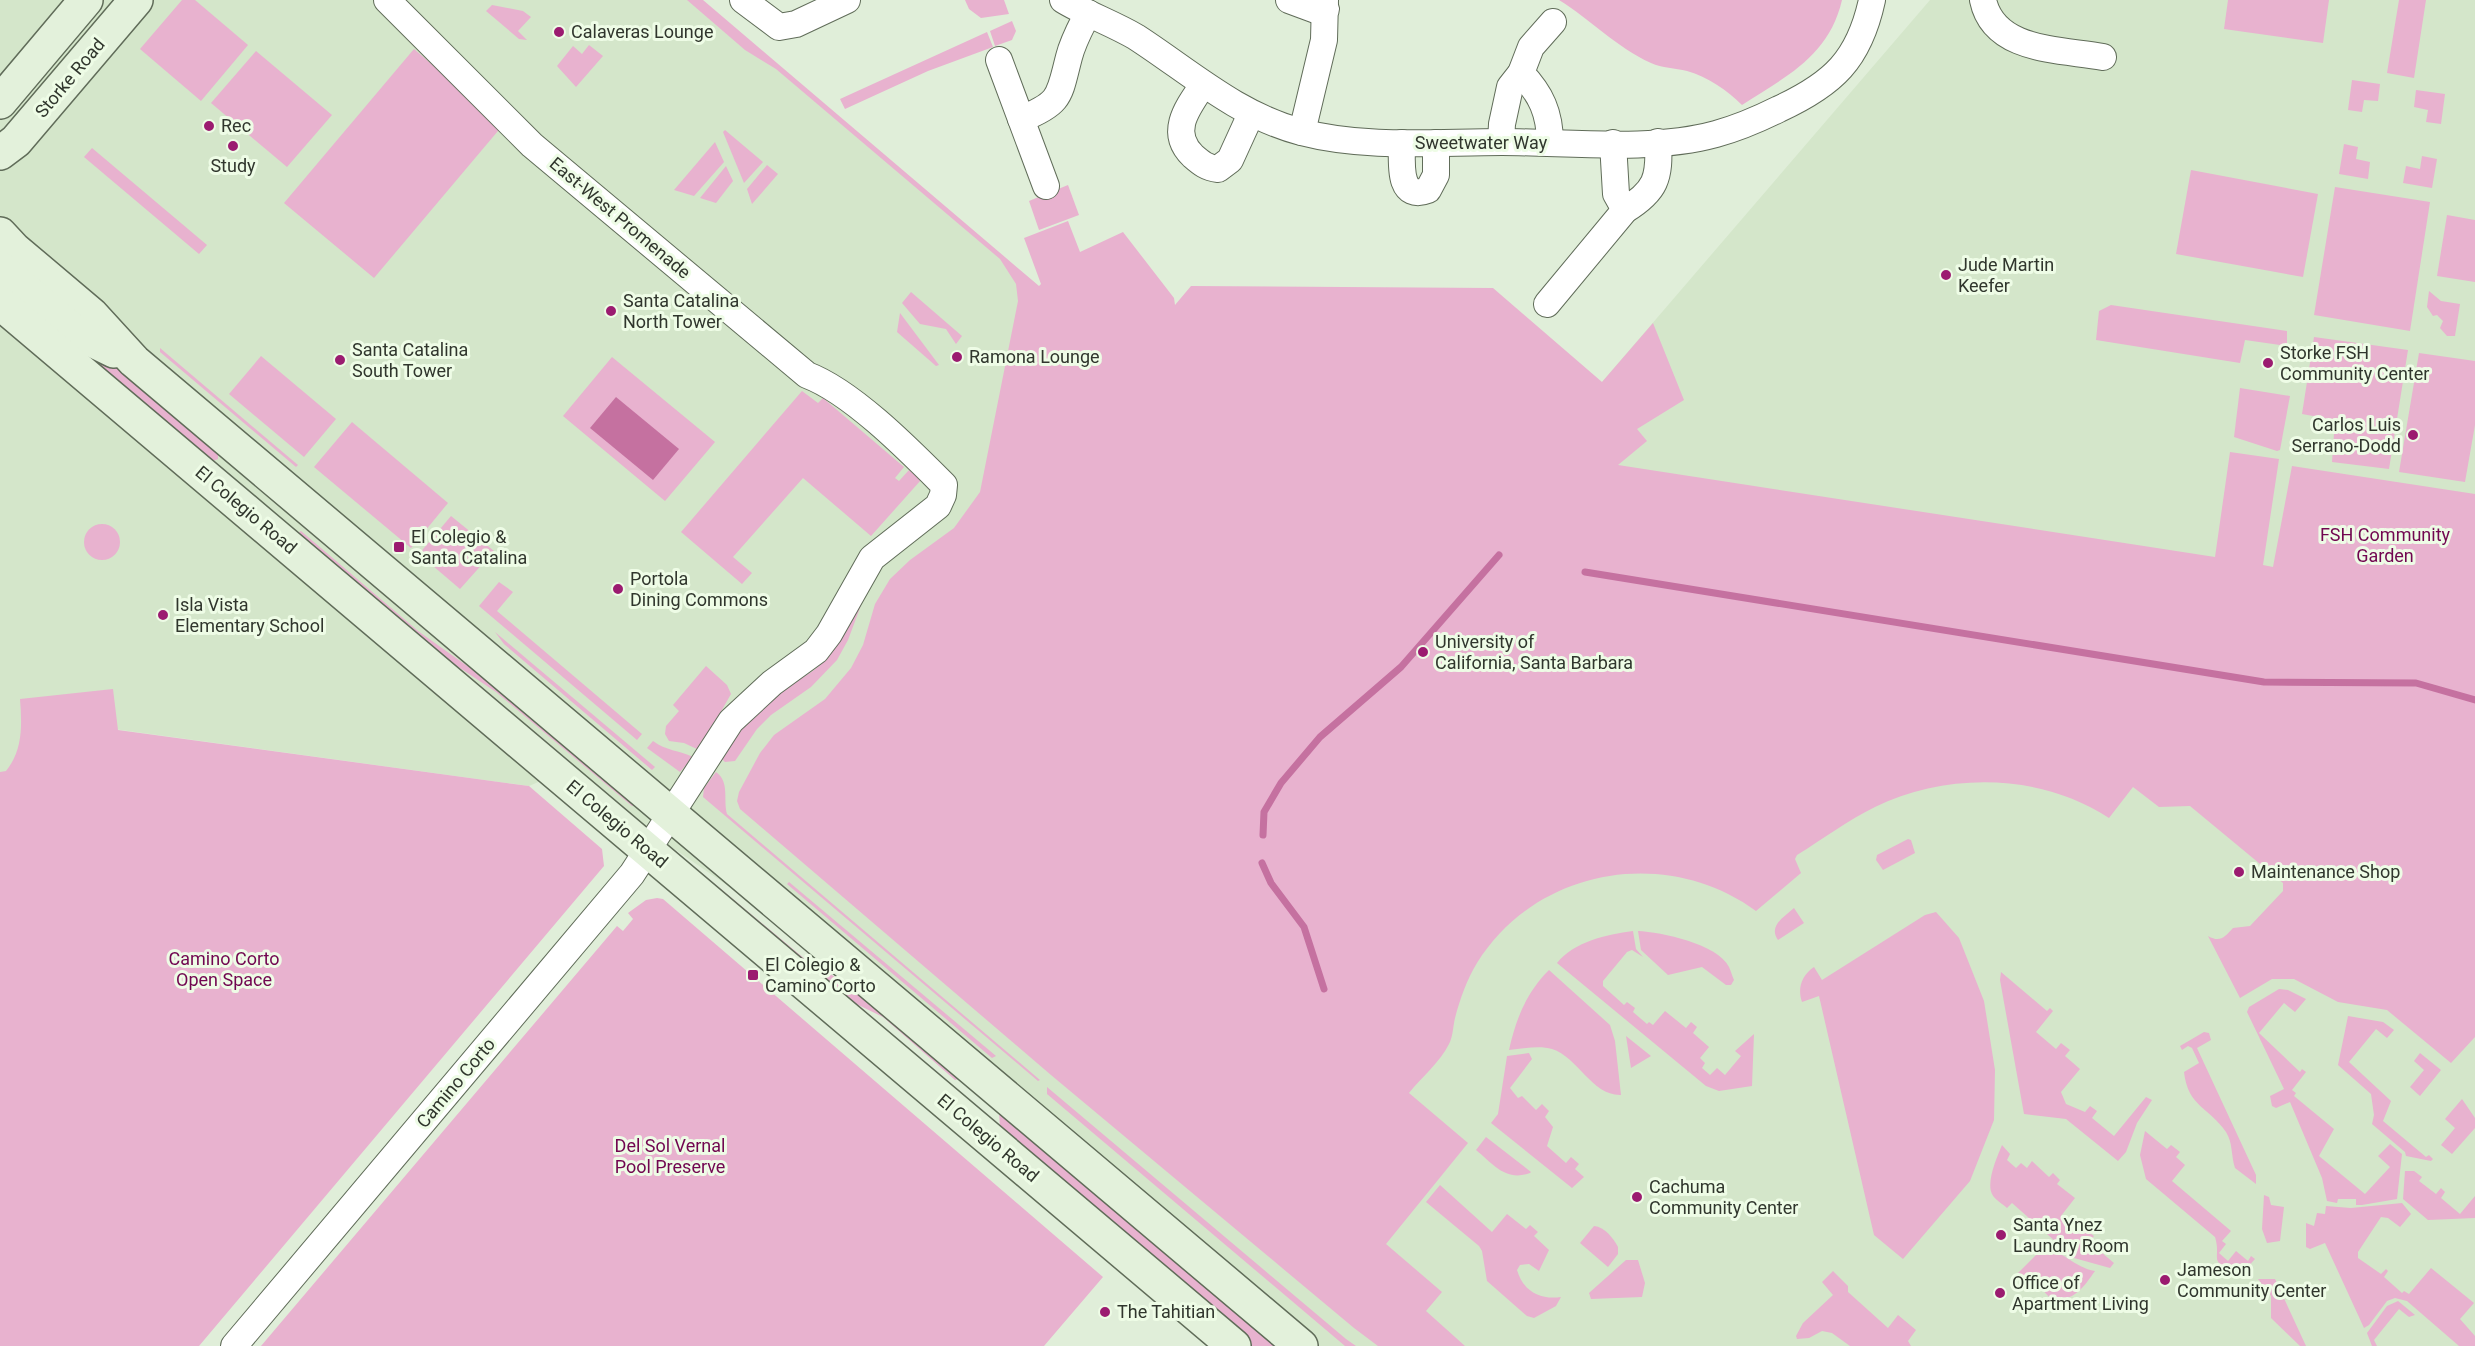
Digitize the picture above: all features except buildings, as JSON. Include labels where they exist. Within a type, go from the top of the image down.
[{"type":"main road","name":"Storke Road","points":[[0,102],[86,0]]},
{"type":"main road","name":"Storke Road","points":[[8,147],[136,0]]},
{"type":"main road","points":[[0,173],[8,147]]},
{"type":"main road","points":[[0,234],[14,249],[91,314],[134,361],[1301,1346]]},
{"type":"main road","points":[[0,268],[75,332],[134,361]]},
{"type":"main road","name":"El Colegio Road","points":[[0,303],[1234,1346]]},
{"type":"street","name":"East-West Promenade","points":[[387,0],[532,145],[793,364],[807,375],[828,383],[917,457],[944,485],[944,490]]},
{"type":"street","points":[[743,0],[779,27],[796,24],[847,0]]},
{"type":"street","name":"Sweetwater Way","points":[[1063,0],[1137,38],[1203,85],[1251,114],[1302,132],[1355,141],[1402,143],[1658,142],[1714,135],[1745,125],[1817,89],[1839,71],[1855,51],[1867,21],[1872,0]]},
{"type":"street","points":[[1289,0],[1309,8],[1326,4],[1324,40],[1302,132]]},
{"type":"street","points":[[1984,4],[1996,28],[2016,42],[2103,57]]},
{"type":"street","points":[[1021,119],[1040,112],[1058,95],[1064,84],[1072,46],[1088,13]]},
{"type":"street","points":[[1501,142],[1503,118],[1510,87],[1521,73],[1531,47],[1553,22]]},
{"type":"street","points":[[999,60],[1046,186]]},
{"type":"street","points":[[1521,73],[1543,101],[1550,124],[1550,142]]},
{"type":"street","points":[[1203,85],[1188,107],[1181,129],[1187,149],[1206,166],[1218,169],[1230,160],[1251,114]]},
{"type":"street","points":[[1547,304],[1625,210],[1641,201],[1655,184],[1659,165],[1658,142]]},
{"type":"street","points":[[1402,143],[1402,179],[1408,188],[1417,193],[1428,190],[1435,181],[1436,143]]},
{"type":"street","points":[[1613,143],[1616,194],[1625,210]]},
{"type":"street","name":"Camino Corto","points":[[234,1346],[632,874],[737,713],[772,682],[816,651],[829,634],[872,558],[931,513],[941,501],[944,490]]},
{"type":"shaded area","name":"University of California, Santa Barbara","points":[[0,0],[694,0],[1094,332],[1602,382],[1930,0],[2475,0],[2475,1346],[1293,1346],[816,946],[562,772],[529,786],[70,723],[0,805]]},
{"type":"shaded area","points":[[616,397],[679,449],[653,480],[590,428]]},
{"type":"green space","points":[[182,0],[195,0],[248,45],[201,101],[140,49]]},
{"type":"green space","name":"FSH Community Garden","points":[[687,0],[703,0],[1039,286],[1041,284],[1024,238],[1068,221],[1080,252],[1123,232],[1174,298],[1175,305],[1191,286],[1493,288],[1602,382],[1653,323],[1684,400],[1637,429],[1647,441],[1618,465],[2215,557],[2230,452],[2279,459],[2263,565],[2273,567],[2292,466],[2475,494],[2475,1037],[2451,1063],[2387,1010],[2338,1002],[2294,979],[2272,979],[2240,998],[2208,936],[2219,939],[2233,928],[2250,926],[2283,891],[2283,883],[2190,806],[2159,807],[2133,787],[2109,818],[2082,803],[2054,792],[2024,786],[1963,783],[1903,796],[1865,812],[1797,855],[1795,859],[1801,873],[1756,911],[1721,891],[1683,878],[1644,874],[1606,877],[1568,887],[1533,905],[1503,931],[1477,963],[1464,989],[1450,1041],[1445,1051],[1409,1093],[1468,1143],[1386,1244],[1442,1292],[1426,1311],[1465,1346],[1378,1346],[1051,1075],[740,809],[737,801],[739,792],[760,753],[774,735],[825,699],[851,668],[863,645],[875,604],[890,579],[910,560],[954,528],[980,492],[1018,301],[1016,284],[1000,259],[776,69],[745,50]]},
{"type":"green space","points":[[965,0],[1004,0],[1009,14],[981,18],[969,9]]},
{"type":"green space","points":[[1559,0],[1842,0],[1836,19],[1817,50],[1790,74],[1742,105],[1710,80],[1687,71],[1655,65],[1638,57]]},
{"type":"green space","points":[[2228,0],[2329,0],[2323,43],[2224,29]]},
{"type":"green space","points":[[2399,0],[2426,0],[2414,78],[2387,73]]},
{"type":"green space","points":[[492,5],[523,11],[531,17],[518,31],[527,40],[519,39],[486,11]]},
{"type":"green space","points":[[1012,21],[1016,31],[1012,40],[995,46],[990,31]]},
{"type":"green space","points":[[987,32],[993,47],[928,71],[845,109],[840,99]]},
{"type":"green space","points":[[589,45],[603,56],[576,87],[557,66],[573,46],[582,54]]},
{"type":"green space","points":[[414,49],[503,125],[374,278],[284,203]]},
{"type":"green space","points":[[256,51],[332,115],[287,167],[211,103]]},
{"type":"green space","points":[[2352,80],[2380,84],[2378,101],[2364,100],[2362,112],[2348,110]]},
{"type":"green space","points":[[2416,90],[2445,94],[2441,124],[2426,122],[2428,110],[2414,107]]},
{"type":"green space","points":[[725,130],[763,162],[744,183],[723,132]]},
{"type":"green space","points":[[715,142],[724,162],[694,196],[674,190]]},
{"type":"green space","points":[[2344,144],[2358,147],[2356,159],[2370,162],[2368,179],[2339,174]]},
{"type":"green space","points":[[92,148],[207,245],[199,254],[84,157]]},
{"type":"green space","points":[[2422,156],[2437,159],[2432,188],[2403,183],[2406,166],[2420,169]]},
{"type":"green space","points":[[767,165],[778,174],[752,204],[747,189]]},
{"type":"green space","points":[[726,166],[733,181],[716,203],[700,198]]},
{"type":"green space","points":[[2191,170],[2318,194],[2303,277],[2176,254]]},
{"type":"green space","points":[[1068,185],[1079,215],[1039,230],[1029,201]]},
{"type":"green space","points":[[2335,187],[2430,202],[2410,331],[2314,315]]},
{"type":"green space","points":[[2447,215],[2475,220],[2475,282],[2437,276]]},
{"type":"green space","points":[[0,285],[86,344],[140,385],[192,429],[218,454],[218,459],[213,461],[192,445]]},
{"type":"green space","points":[[2429,291],[2441,301],[2460,304],[2455,336],[2447,336],[2440,328],[2443,321],[2437,315],[2433,316],[2427,307]]},
{"type":"green space","points":[[911,292],[962,336],[956,344],[946,329],[920,324],[902,303]]},
{"type":"green space","points":[[2111,305],[2287,331],[2287,346],[2245,340],[2240,363],[2096,340],[2099,311]]},
{"type":"green space","points":[[900,313],[939,365],[936,366],[897,332]]},
{"type":"green space","points":[[2314,337],[2408,350],[2389,469],[2332,462],[2335,420],[2302,414]]},
{"type":"green space","points":[[160,348],[298,465],[296,467],[160,352]]},
{"type":"green space","points":[[2419,353],[2475,361],[2475,425],[2465,482],[2399,472]]},
{"type":"green space","points":[[261,356],[336,419],[304,457],[229,394]]},
{"type":"green space","points":[[612,357],[715,442],[665,501],[563,416]]},
{"type":"green space","points":[[2240,388],[2290,396],[2280,450],[2234,437]]},
{"type":"green space","points":[[802,391],[818,403],[823,398],[904,467],[895,478],[899,481],[909,470],[921,480],[871,536],[803,478],[733,557],[752,573],[742,584],[681,532]]},
{"type":"green space","points":[[352,422],[448,503],[411,548],[314,467]]},
{"type":"green space","points":[[451,516],[494,551],[460,589],[419,554]]},
{"type":"green space","points":[[102,524],[115,529],[120,542],[115,555],[102,560],[89,555],[84,542],[89,529]]},
{"type":"green space","points":[[301,531],[418,631],[487,680],[635,805],[632,806],[496,692],[445,658],[298,533]]},
{"type":"green space","points":[[499,582],[513,592],[497,611],[642,734],[637,740],[479,606]]},
{"type":"green space","points":[[863,600],[848,640],[837,660],[811,687],[771,715],[757,729],[735,761],[725,762],[722,759],[746,723],[777,693],[815,669],[827,658]]},
{"type":"green space","points":[[495,632],[655,767],[652,770],[504,644]]},
{"type":"green space","points":[[706,666],[727,685],[731,694],[699,750],[684,743],[669,741],[665,734],[666,726],[679,711],[673,705]]},
{"type":"green space","name":"Camino Corto Open Space","points":[[113,689],[118,730],[529,786],[602,849],[604,866],[199,1346],[0,1346],[0,772],[6,771],[16,755],[21,728],[20,699]]},
{"type":"green space","points":[[653,741],[663,747],[693,757],[680,772],[647,748]]},
{"type":"green space","points":[[716,772],[725,786],[727,814],[1040,1080],[1038,1081],[703,797],[704,788]]},
{"type":"green space","points":[[1908,839],[1911,840],[1915,853],[1883,870],[1876,860],[1877,855]]},
{"type":"green space","points":[[692,865],[806,960],[847,984],[958,1079],[955,1080],[883,1017],[846,999],[691,868]]},
{"type":"green space","points":[[789,882],[996,1056],[992,1058],[787,884]]},
{"type":"green space","name":"Del Sol Vernal Pool Preserve","points":[[663,899],[1103,1277],[1044,1346],[261,1346],[617,926],[623,931],[633,919],[628,913],[646,900]]},
{"type":"green space","points":[[1794,908],[1804,923],[1778,940],[1775,935],[1776,926]]},
{"type":"green space","points":[[1936,912],[1959,938],[1984,1001],[1995,1070],[1994,1120],[1970,1181],[1903,1259],[1874,1235],[1819,996],[1802,1002],[1800,987],[1804,978],[1814,967],[1822,980],[1925,915]]},
{"type":"green space","points":[[1633,931],[1636,949],[1643,957],[1632,950],[1627,952],[1603,981],[1603,986],[1624,1005],[1627,1002],[1635,1008],[1633,1012],[1647,1024],[1649,1022],[1653,1025],[1665,1011],[1686,1028],[1691,1022],[1697,1027],[1693,1033],[1709,1047],[1700,1058],[1705,1063],[1702,1068],[1710,1075],[1717,1068],[1725,1075],[1741,1056],[1735,1051],[1754,1034],[1752,1086],[1719,1091],[1706,1086],[1557,963],[1564,955],[1582,944],[1602,937]]},
{"type":"green space","points":[[1638,931],[1674,937],[1713,952],[1729,967],[1734,980],[1731,985],[1726,985],[1702,967],[1668,975],[1641,950]]},
{"type":"green space","points":[[1549,970],[1610,1025],[1615,1041],[1621,1095],[1611,1094],[1593,1083],[1570,1060],[1552,1049],[1536,1047],[1509,1050],[1528,997]]},
{"type":"green space","points":[[2001,972],[2047,1011],[2050,1008],[2053,1011],[2036,1032],[2056,1049],[2061,1043],[2070,1050],[2065,1056],[2080,1069],[2061,1092],[2066,1104],[2085,1112],[2090,1106],[2097,1111],[2092,1118],[2114,1136],[2146,1097],[2152,1100],[2137,1123],[2126,1152],[2118,1161],[2066,1119],[2024,1114],[2000,980]]},
{"type":"green space","points":[[2279,989],[2288,990],[2306,999],[2295,1012],[2284,1003],[2259,1033],[2300,1072],[2302,1069],[2306,1072],[2292,1090],[2296,1093],[2294,1096],[2334,1129],[2319,1156],[2365,1194],[2390,1167],[2378,1156],[2390,1144],[2402,1154],[2397,1199],[2362,1205],[2356,1205],[2356,1199],[2338,1199],[2337,1203],[2327,1201],[2322,1178],[2290,1102],[2276,1108],[2272,1106],[2270,1096],[2284,1089],[2247,1012],[2249,1007]]},
{"type":"green space","points":[[2348,1016],[2383,1022],[2394,1030],[2387,1038],[2376,1029],[2349,1062],[2391,1101],[2383,1121],[2426,1157],[2429,1155],[2433,1159],[2431,1161],[2406,1156],[2405,1152],[2372,1124],[2374,1115],[2371,1094],[2338,1065]]},
{"type":"green space","points":[[2204,1032],[2209,1033],[2211,1040],[2197,1048],[2256,1175],[2256,1184],[2235,1168],[2226,1132],[2195,1100],[2186,1084],[2184,1072],[2199,1063],[2192,1048],[2188,1046],[2182,1050],[2180,1046]]},
{"type":"green space","points":[[1626,1036],[1651,1056],[1631,1068]]},
{"type":"green space","points":[[1529,1053],[1532,1059],[1510,1088],[1518,1098],[1522,1096],[1536,1110],[1542,1104],[1549,1111],[1545,1117],[1553,1127],[1547,1146],[1566,1163],[1571,1157],[1579,1164],[1575,1169],[1584,1177],[1572,1188],[1491,1123],[1498,1114],[1507,1056]]},
{"type":"green space","points":[[2420,1053],[2441,1070],[2420,1096],[2410,1087],[2424,1070],[2414,1061]]},
{"type":"green space","points":[[1047,1087],[1356,1346],[1345,1346],[1047,1094]]},
{"type":"green space","points":[[2462,1099],[2475,1118],[2475,1128],[2452,1154],[2441,1145],[2455,1128],[2445,1119]]},
{"type":"green space","points":[[999,1111],[1283,1346],[1250,1346],[1000,1129]]},
{"type":"green space","points":[[2145,1131],[2167,1149],[2171,1145],[2180,1152],[2176,1157],[2185,1165],[2172,1181],[2231,1231],[2222,1241],[2226,1244],[2219,1253],[2228,1261],[2236,1251],[2248,1261],[2251,1256],[2255,1259],[2246,1269],[2239,1272],[2222,1266],[2217,1259],[2215,1237],[2146,1179],[2140,1155]]},
{"type":"green space","points":[[1486,1137],[1531,1172],[1514,1175],[1494,1166],[1476,1150]]},
{"type":"green space","points":[[2002,1145],[2010,1154],[2007,1160],[2016,1168],[2021,1163],[2027,1168],[2032,1161],[2049,1177],[2053,1173],[2060,1180],[2057,1184],[2075,1198],[2061,1216],[2082,1234],[2086,1230],[2094,1236],[2089,1242],[2114,1263],[2110,1268],[2074,1258],[2012,1203],[2007,1208],[1995,1198],[1990,1183]]},
{"type":"green space","points":[[2405,1171],[2414,1171],[2422,1177],[2419,1181],[2436,1194],[2441,1188],[2445,1192],[2441,1198],[2460,1214],[2475,1196],[2475,1218],[2428,1220],[2403,1199]]},
{"type":"green space","points":[[1440,1185],[1492,1232],[1507,1214],[1526,1229],[1530,1225],[1538,1232],[1534,1236],[1549,1250],[1539,1271],[1529,1264],[1520,1265],[1517,1270],[1523,1284],[1528,1289],[1546,1297],[1561,1297],[1556,1306],[1534,1318],[1527,1316],[1487,1281],[1482,1251],[1479,1246],[1426,1202]]},
{"type":"green space","points":[[2264,1195],[2269,1197],[2271,1205],[2284,1207],[2280,1241],[2267,1243],[2262,1229]]},
{"type":"green space","points":[[2402,1203],[2411,1214],[2400,1227],[2388,1218],[2381,1217],[2358,1252],[2358,1258],[2381,1274],[2386,1269],[2388,1271],[2384,1277],[2402,1293],[2404,1291],[2409,1294],[2431,1268],[2474,1303],[2460,1319],[2475,1336],[2475,1346],[2459,1346],[2407,1301],[2395,1298],[2387,1301],[2369,1325],[2364,1328],[2325,1243],[2310,1249],[2306,1247],[2306,1223],[2314,1226],[2317,1213],[2325,1214],[2326,1206],[2351,1208]]},
{"type":"green space","points":[[1594,1226],[1605,1231],[1618,1247],[1618,1254],[1608,1267],[1580,1243]]},
{"type":"green space","points":[[2043,1248],[2050,1249],[2095,1271],[2082,1288],[2072,1296],[2051,1299],[2036,1283],[2033,1286],[2018,1273]]},
{"type":"green space","points":[[1626,1260],[1638,1260],[1645,1283],[1642,1297],[1591,1299],[1589,1293]]},
{"type":"green space","points":[[1833,1271],[1848,1286],[1848,1292],[1888,1328],[1898,1315],[1916,1330],[1908,1341],[1911,1346],[1850,1346],[1832,1333],[1822,1331],[1809,1338],[1797,1339],[1796,1336],[1803,1323],[1833,1295],[1822,1282]]},
{"type":"green space","points":[[2258,1279],[2275,1279],[2306,1346],[2300,1346],[2271,1318],[2271,1296]]},
{"type":"green space","points":[[2398,1301],[2415,1315],[2409,1317],[2399,1309],[2374,1340],[2377,1346],[2372,1346],[2367,1333],[2387,1306]]},
{"type":"waterway","points":[[1263,835],[1264,812],[1281,783],[1320,737],[1401,667],[1499,555]]},
{"type":"waterway","points":[[1585,572],[2264,682],[2416,683],[2475,700]]},
{"type":"waterway","points":[[1262,863],[1271,883],[1304,927],[1324,989]]},
{"type":"place","name":"Calaveras Lounge","points":[[559,32]]},
{"type":"place","name":"Rec","points":[[209,126]]},
{"type":"place","name":"Study","points":[[233,146]]},
{"type":"place","name":"Jude Martin Keefer","points":[[1946,275]]},
{"type":"place","name":"Santa Catalina North Tower","points":[[611,311]]},
{"type":"place","name":"Ramona Lounge","points":[[957,357]]},
{"type":"place","name":"Santa Catalina South Tower","points":[[340,360]]},
{"type":"place","name":"Storke FSH Community Center","points":[[2268,363]]},
{"type":"place","name":"Carlos Luis Serrano-Dodd","points":[[2413,435]]},
{"type":"place","name":"El Colegio & Santa Catalina","points":[[399,547]]},
{"type":"place","name":"Portola Dining Commons","points":[[618,589]]},
{"type":"place","name":"Isla Vista Elementary School","points":[[163,615]]},
{"type":"place","name":"University of California, Santa Barbara","points":[[1423,652]]},
{"type":"place","name":"Maintenance Shop","points":[[2239,872]]},
{"type":"place","name":"El Colegio & Camino Corto","points":[[753,975]]},
{"type":"place","name":"Cachuma Community Center","points":[[1637,1197]]},
{"type":"place","name":"Santa Ynez Laundry Room","points":[[2001,1235]]},
{"type":"place","name":"Jameson Community Center","points":[[2165,1280]]},
{"type":"place","name":"Office of Apartment Living","points":[[2000,1293]]},
{"type":"place","name":"The Tahitian","points":[[1105,1312]]}]
